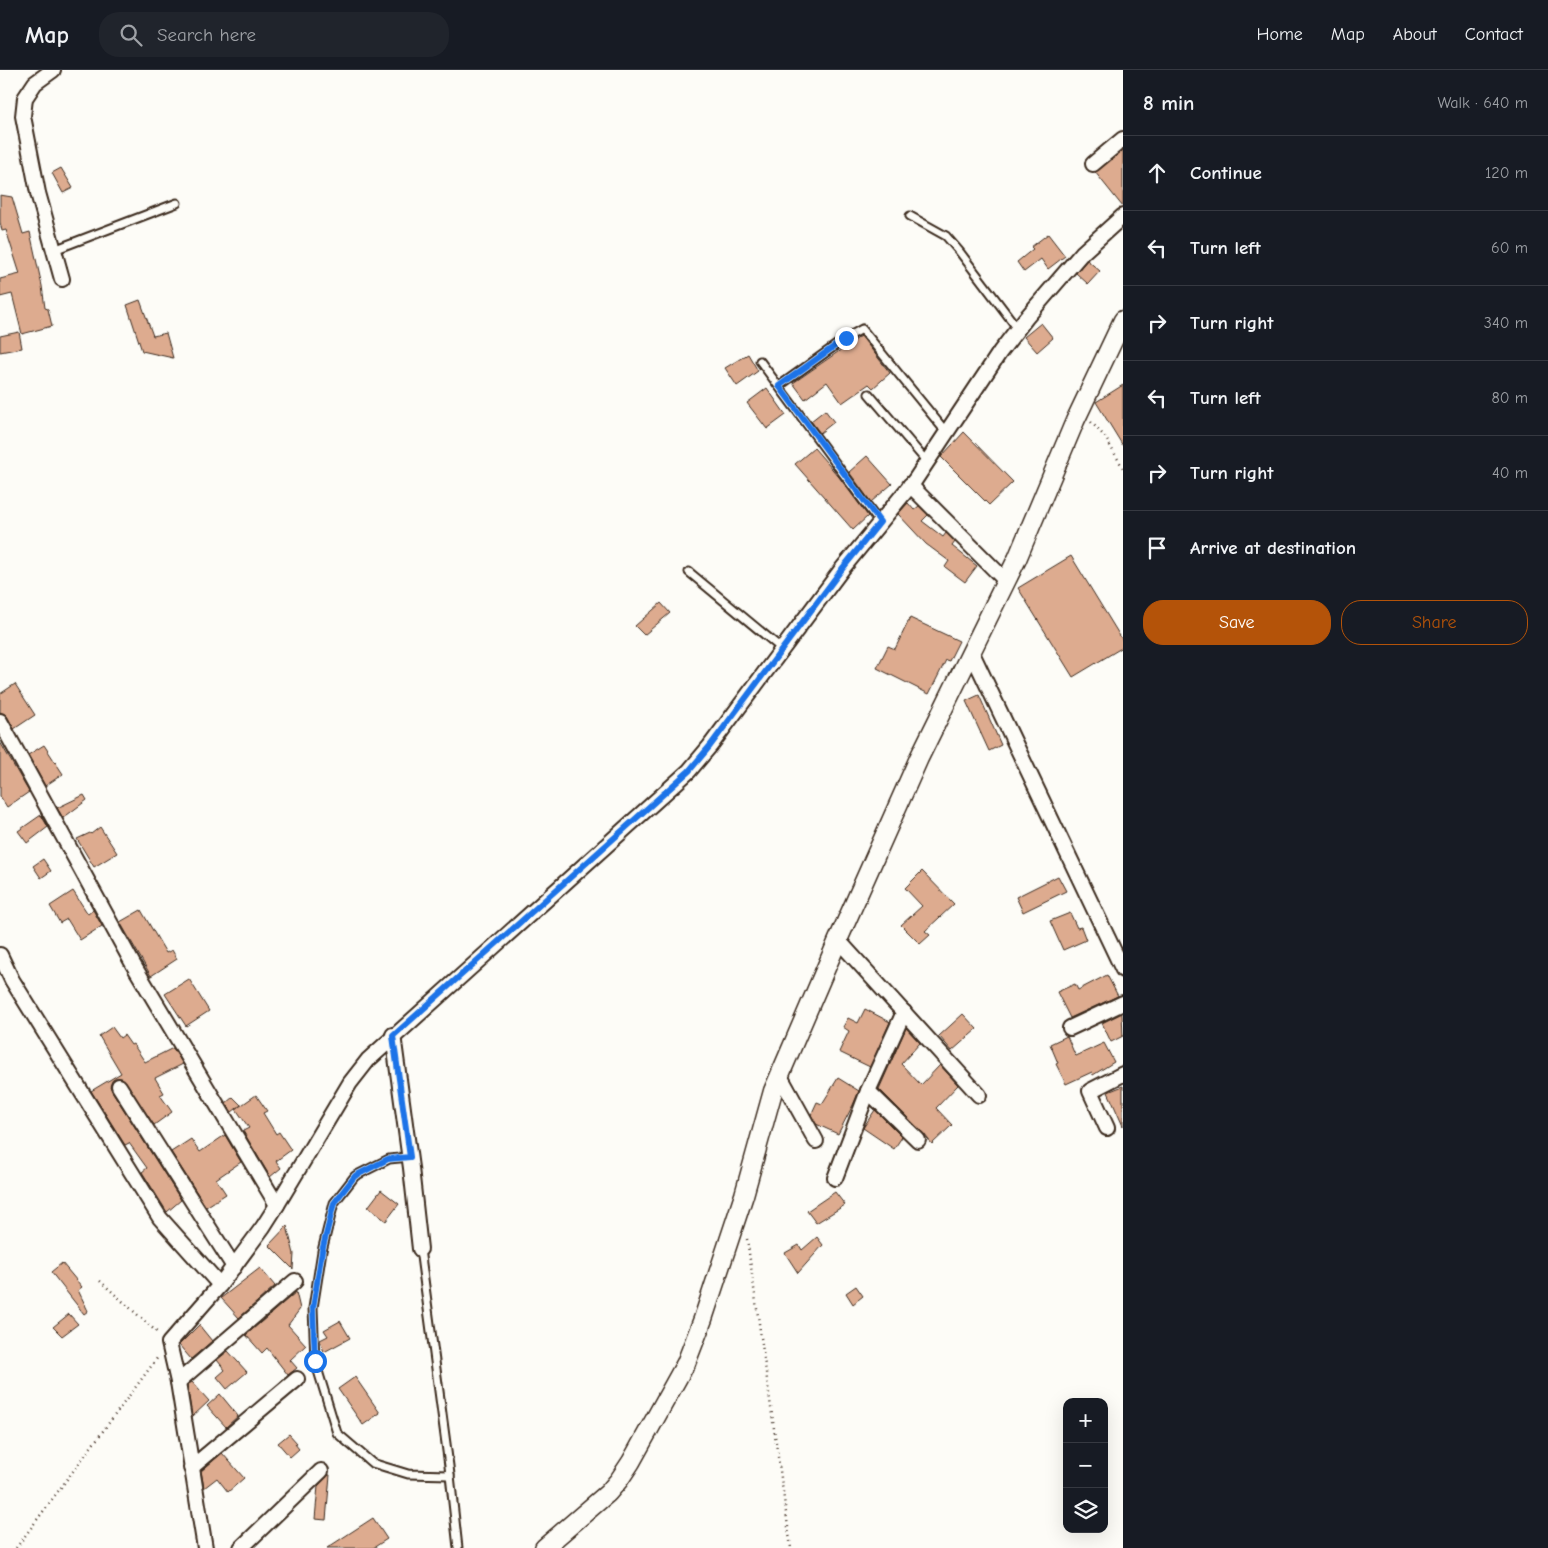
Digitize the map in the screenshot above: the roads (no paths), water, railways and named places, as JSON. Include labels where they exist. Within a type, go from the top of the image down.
[{"type":"street","points":[[53,70],[35,83],[25,98],[22,116],[38,193],[62,280]]},
{"type":"street","points":[[1093,164],[1123,139]]},
{"type":"street","points":[[205,1548],[178,1382],[169,1343],[234,1267],[277,1205],[354,1077],[368,1060],[689,771],[710,746],[842,569],[910,485],[1018,329],[1082,253],[1123,216]]},
{"type":"street","points":[[553,1545],[608,1493],[619,1480],[631,1462],[686,1362],[703,1319],[744,1195],[773,1091],[919,758],[1006,581],[1080,410],[1123,320]]},
{"type":"street","points":[[910,485],[1006,581]]},
{"type":"street","points":[[972,653],[1123,970]]},
{"type":"street","points":[[0,721],[134,966],[277,1205]]},
{"type":"street","points":[[838,940],[979,1094]]},
{"type":"street","points":[[0,955],[12,980],[160,1218],[220,1285]]},
{"type":"street","points":[[1070,1028],[1123,1003]]},
{"type":"street","points":[[835,1178],[868,1091],[904,1012]]},
{"type":"street","points":[[393,1036],[410,1157],[420,1249]]},
{"type":"street","points":[[1107,1128],[1090,1091],[1123,1074]]},
{"type":"street","points":[[780,1076],[816,1141]]},
{"type":"street","points":[[119,1086],[234,1267]]},
{"type":"street","points":[[868,1091],[918,1140]]},
{"type":"street","points":[[178,1382],[295,1281]]},
{"type":"street","points":[[191,1468],[297,1379]]},
{"type":"street","points":[[241,1548],[321,1471]]},
{"type":"lane","points":[[54,250],[177,203]]},
{"type":"lane","points":[[910,216],[946,236],[1018,329]]},
{"type":"lane","points":[[779,386],[862,328],[946,432]]},
{"type":"lane","points":[[760,361],[880,522]]},
{"type":"lane","points":[[869,394],[927,462]]},
{"type":"lane","points":[[689,572],[782,649]]},
{"type":"lane","points":[[410,1157],[388,1159],[355,1176],[334,1203],[322,1251],[313,1308],[315,1361],[337,1433],[372,1462],[408,1474],[450,1475]]},
{"type":"lane","points":[[420,1249],[458,1548]]}]
